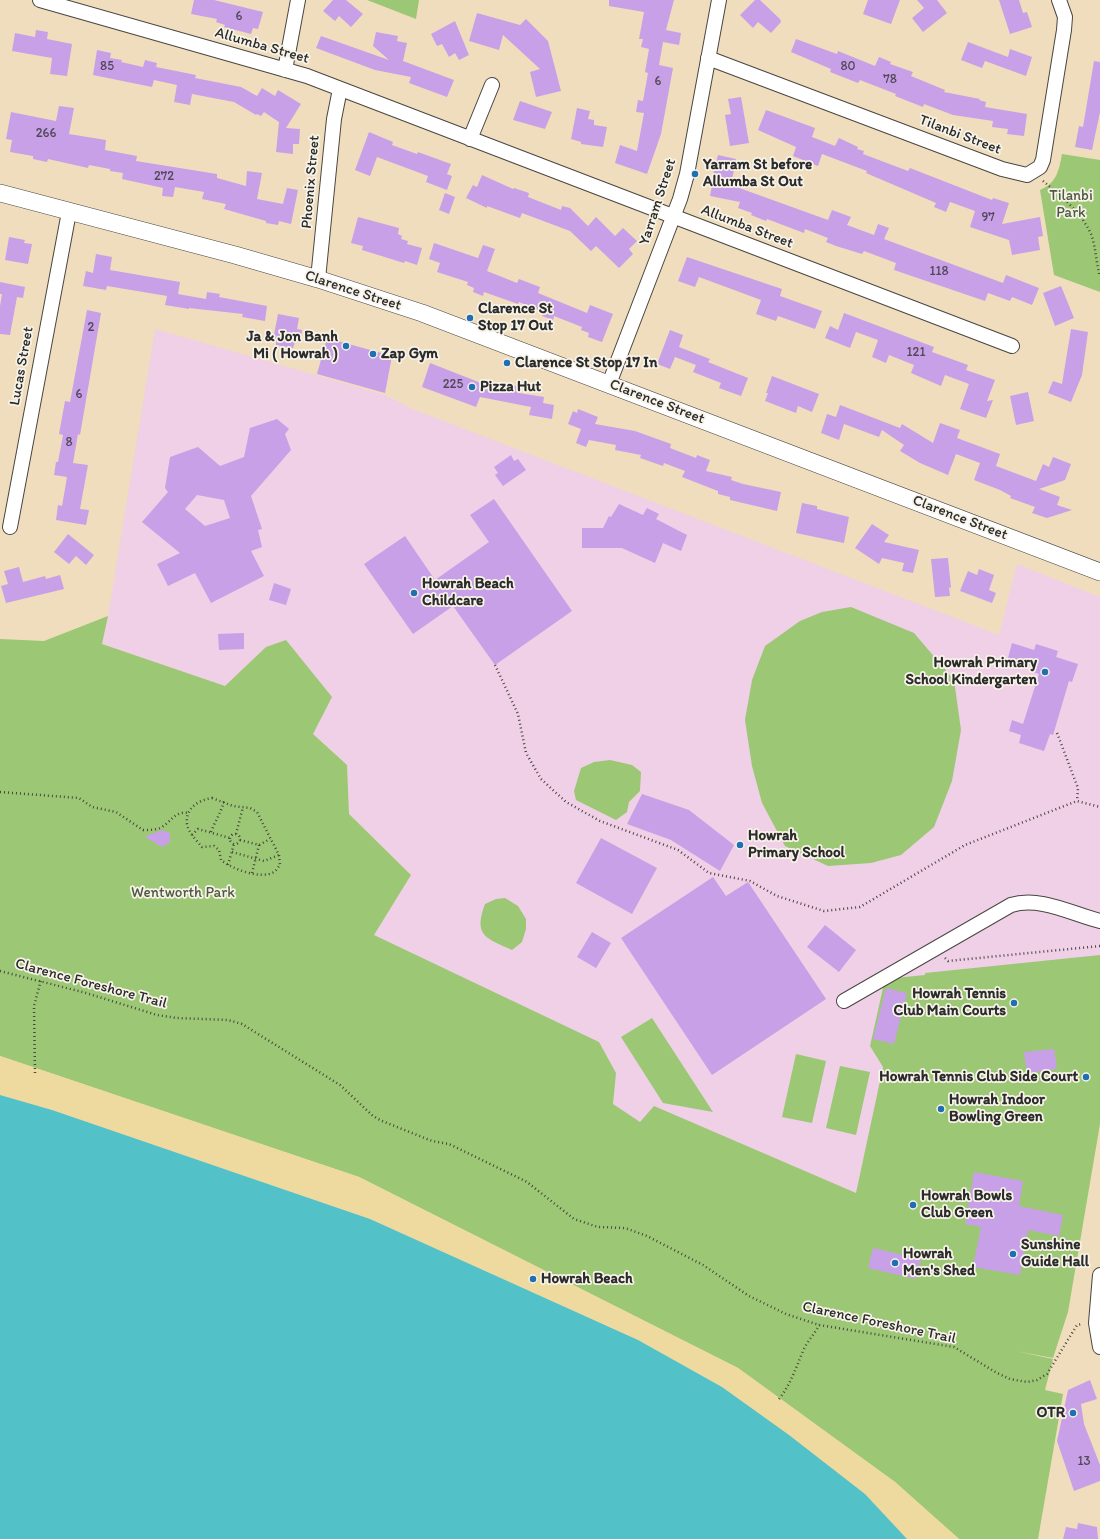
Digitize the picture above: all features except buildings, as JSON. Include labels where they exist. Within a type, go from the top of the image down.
[{"type":"main road","name":"Clarence Street","points":[[0,194],[318,279],[422,313],[1099,571]]},
{"type":"street","name":"Allumba Street","points":[[40,0],[285,70],[340,89],[1012,346]]},
{"type":"street","points":[[285,70],[298,0]]},
{"type":"street","name":"Yarram Street","points":[[609,384],[674,216],[687,174],[719,0]]},
{"type":"street","points":[[1034,172],[1040,167],[1043,160],[1063,37],[1065,17],[1059,0]]},
{"type":"street","name":"Tilanbi Street","points":[[708,58],[1002,169],[1027,176],[1034,172]]},
{"type":"street","points":[[470,139],[492,85]]},
{"type":"street","name":"Phoenix Street","points":[[318,279],[334,119],[340,89]]},
{"type":"street","name":"Lucas Street","points":[[10,527],[69,212]]},
{"type":"street","points":[[844,1001],[998,911],[1020,902],[1050,906],[1100,921]]},
{"type":"street","points":[[1100,1275],[1096,1323],[1100,1347]]},
{"type":"path","points":[[1034,172],[1076,211],[1091,234],[1100,277]]},
{"type":"path","points":[[495,665],[518,714],[526,753],[541,779],[566,802],[600,821],[678,850],[709,872],[750,881],[778,896],[824,911],[860,907],[965,845],[1077,801],[1100,807]]},
{"type":"path","points":[[1057,733],[1078,788],[1077,801]]},
{"type":"path","points":[[0,792],[79,798],[92,807],[116,812],[143,830],[160,828],[176,814],[181,812],[188,813]]},
{"type":"path","points":[[212,798],[250,808],[256,812],[279,855],[280,865],[274,872],[268,874],[252,874],[239,871],[228,865],[222,860],[219,850],[214,846],[202,847],[192,835],[187,824],[188,813],[195,804],[202,799],[212,798]]},
{"type":"path","points":[[211,832],[215,819],[221,814],[224,801]]},
{"type":"path","points":[[230,838],[233,834],[236,834],[243,807]]},
{"type":"path","points":[[192,835],[198,829],[230,838],[231,842],[234,844]]},
{"type":"path","points":[[236,834],[239,836],[240,840],[259,845],[270,839]]},
{"type":"path","points":[[228,865],[234,844],[240,840]]},
{"type":"path","points":[[252,874],[259,845]]},
{"type":"path","points":[[232,852],[264,861],[279,855]]},
{"type":"path","points":[[935,947],[948,961],[1100,946]]},
{"type":"path","name":"Clarence Foreshore Trail","points":[[0,971],[41,980],[157,1015],[177,1018],[228,1020],[242,1024],[340,1085],[374,1116],[382,1121],[432,1141],[449,1144],[527,1182],[561,1210],[585,1224],[598,1227],[625,1228],[647,1236],[703,1265],[749,1296],[786,1314],[819,1325],[954,1347],[997,1373],[1010,1379],[1027,1382],[1037,1380],[1046,1374],[1077,1325],[1084,1323]]},
{"type":"path","points":[[35,1073],[34,1006],[41,980]]},
{"type":"path","points":[[778,1400],[791,1381],[805,1347],[816,1332],[819,1325]]},
{"type":"shaded area","name":"Howrah Primary School","points":[[155,329],[385,395],[410,408],[999,635],[1017,564],[1100,597],[1100,956],[870,1046],[883,1066],[854,1207],[301,1051],[411,875],[349,814],[347,765],[313,734],[266,647],[225,686],[102,644],[108,616]]},
{"type":"green space","points":[[367,0],[419,0],[416,19]]},
{"type":"green space","name":"Tilanbi Park","points":[[1062,154],[1100,160],[1100,292],[1054,275],[1040,190],[1054,180]]},
{"type":"green space","points":[[851,607],[914,633],[954,680],[961,730],[952,781],[934,827],[901,855],[871,863],[828,866],[785,846],[762,803],[752,766],[745,720],[752,680],[765,646],[800,621],[822,612]]},
{"type":"green space","name":"Wentworth Park","points":[[108,616],[102,644],[225,686],[266,647],[286,640],[332,697],[313,734],[347,765],[349,814],[411,875],[374,935],[599,1042],[616,1073],[613,1104],[640,1122],[654,1106],[856,1193],[883,1067],[870,1046],[885,979],[925,975],[925,973],[1100,955],[1100,1124],[1068,1312],[1053,1358],[1015,1351],[1053,1359],[1045,1390],[1063,1394],[1038,1539],[959,1539],[895,1482],[738,1368],[359,1177],[0,1056],[0,639],[44,641]]},
{"type":"green space","points":[[610,760],[632,765],[641,772],[640,791],[629,802],[627,812],[616,820],[576,800],[574,791],[581,768],[594,762]]},
{"type":"green space","points":[[505,898],[518,906],[526,919],[526,929],[522,942],[512,950],[489,939],[481,929],[480,923],[485,904],[496,899]]},
{"type":"green space","points":[[652,1018],[713,1112],[663,1103],[621,1037]]},
{"type":"green space","points":[[796,1054],[826,1061],[812,1123],[782,1117]]},
{"type":"green space","points":[[840,1066],[870,1072],[856,1135],[826,1128]]},
{"type":"sand","name":"Howrah Beach","points":[[0,1056],[359,1177],[738,1368],[895,1482],[959,1539],[907,1539],[865,1494],[722,1387],[638,1340],[370,1219],[52,1110],[0,1095]]},
{"type":"water","points":[[0,1095],[52,1110],[370,1219],[638,1340],[722,1387],[789,1435],[865,1494],[907,1539],[0,1539]]},
{"type":"place","name":"Yarram St before Allumba St Out","points":[[695,174]]},
{"type":"place","name":"Clarence St Stop 17 Out","points":[[470,318]]},
{"type":"place","name":"Ja & Jon Banh Mi ( Howrah )","points":[[346,346]]},
{"type":"place","name":"Zap Gym","points":[[373,354]]},
{"type":"place","name":"Clarence St Stop 17 In","points":[[507,363]]},
{"type":"place","name":"Pizza Hut","points":[[472,387]]},
{"type":"place","name":"Howrah Beach Childcare","points":[[414,593]]},
{"type":"place","name":"Howrah Primary School Kindergarten","points":[[1045,672]]},
{"type":"place","name":"Howrah Primary School","points":[[740,845]]},
{"type":"place","name":"Howrah Tennis Club Main Courts","points":[[1014,1003]]},
{"type":"place","name":"Howrah Tennis Club Side Court","points":[[1086,1077]]},
{"type":"place","name":"Howrah Indoor Bowling Green","points":[[941,1109]]},
{"type":"place","name":"Howrah Bowls Club Green","points":[[913,1205]]},
{"type":"place","name":"Sunshine Guide Hall","points":[[1013,1254]]},
{"type":"place","name":"Howrah Men's Shed","points":[[895,1263]]},
{"type":"place","name":"Howrah Beach","points":[[533,1279]]},
{"type":"place","name":"OTR","points":[[1073,1413]]}]
